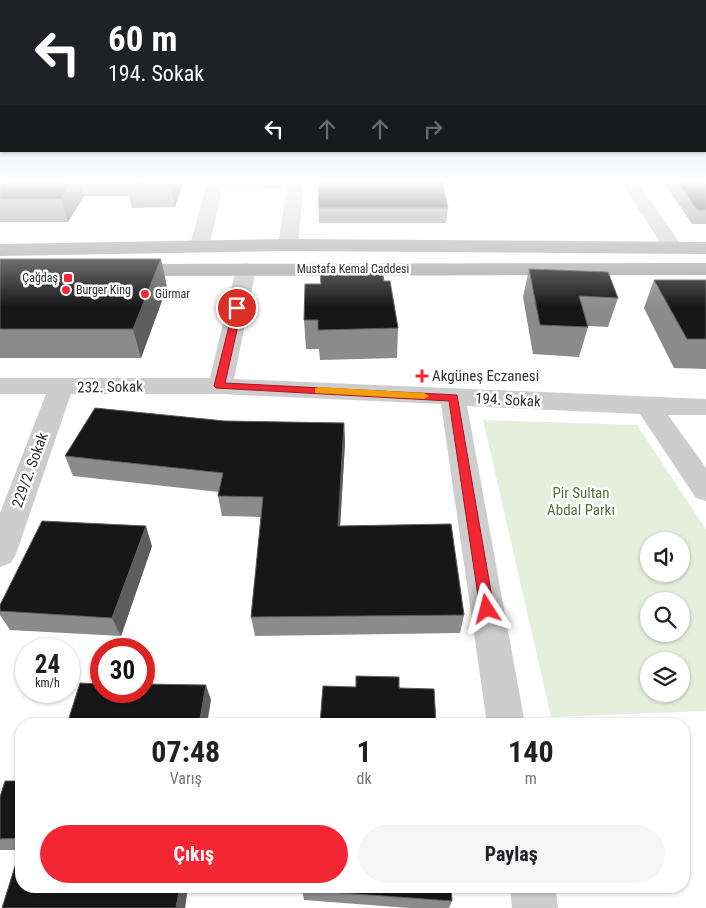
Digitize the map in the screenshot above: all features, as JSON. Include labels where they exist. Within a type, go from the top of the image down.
[{"type":"main road","name":"Mustafa Kemal Caddesi","points":[[0,250],[288,245],[706,248]]},
{"type":"main road","name":"Mustafa Kemal Caddesi","points":[[108,270],[706,269]]},
{"type":"street","points":[[199,248],[206,222]]},
{"type":"street","points":[[288,245],[291,222]]},
{"type":"street","points":[[656,222],[674,249]]},
{"type":"street","points":[[220,386],[246,269]]},
{"type":"street","name":"232. Sokak","points":[[0,386],[220,386]]},
{"type":"street","name":"194. Sokak","points":[[220,386],[648,406],[706,407]]},
{"type":"street","name":"229/2. Sokak","points":[[0,554],[61,387]]},
{"type":"street","points":[[453,397],[505,718]]},
{"type":"street","points":[[648,406],[706,490]]},
{"type":"street","points":[[533,893],[535,908]]},
{"type":"green space","name":"Pir Sultan Abdal Parkı","points":[[483,420],[637,425],[706,529],[706,711],[551,717]]},
{"type":"building","points":[[0,259],[161,259],[133,329],[0,329]]},
{"type":"building","points":[[529,269],[608,272],[618,298],[579,296],[588,327],[540,325]]},
{"type":"building","points":[[382,270],[384,281],[390,281],[398,328],[318,330],[318,320],[304,320],[305,284],[321,284],[320,272]]},
{"type":"building","points":[[654,280],[706,280],[706,339],[687,339]]},
{"type":"building","points":[[95,408],[225,421],[344,423],[338,526],[451,524],[464,615],[251,617],[263,497],[218,496],[223,473],[65,456]]},
{"type":"building","points":[[42,521],[146,526],[112,618],[0,611],[0,605]]},
{"type":"building","points":[[356,676],[399,677],[399,688],[434,689],[436,718],[320,718],[323,686],[356,687]]},
{"type":"building","points":[[80,683],[90,683],[90,703],[155,703],[155,684],[206,685],[200,718],[69,718],[74,703],[80,703]]},
{"type":"building","points":[[5,781],[15,781],[15,838],[0,839],[0,797]]},
{"type":"building","points":[[15,866],[15,893],[179,893],[176,908],[2,908]]},
{"type":"building","points":[[343,893],[451,893],[452,901]]},
{"type":"slow traffic","points":[[319,391],[424,396]]},
{"type":"place","name":"Çağdaş","points":[[68,278]]},
{"type":"place","name":"Burger King","points":[[66,290]]},
{"type":"place","name":"Gürmar","points":[[145,294]]},
{"type":"place","name":"Akgüneş Eczanesi","points":[[422,376]]},
{"type":"route","points":[[237,308],[220,386],[453,397],[487,609]]}]
